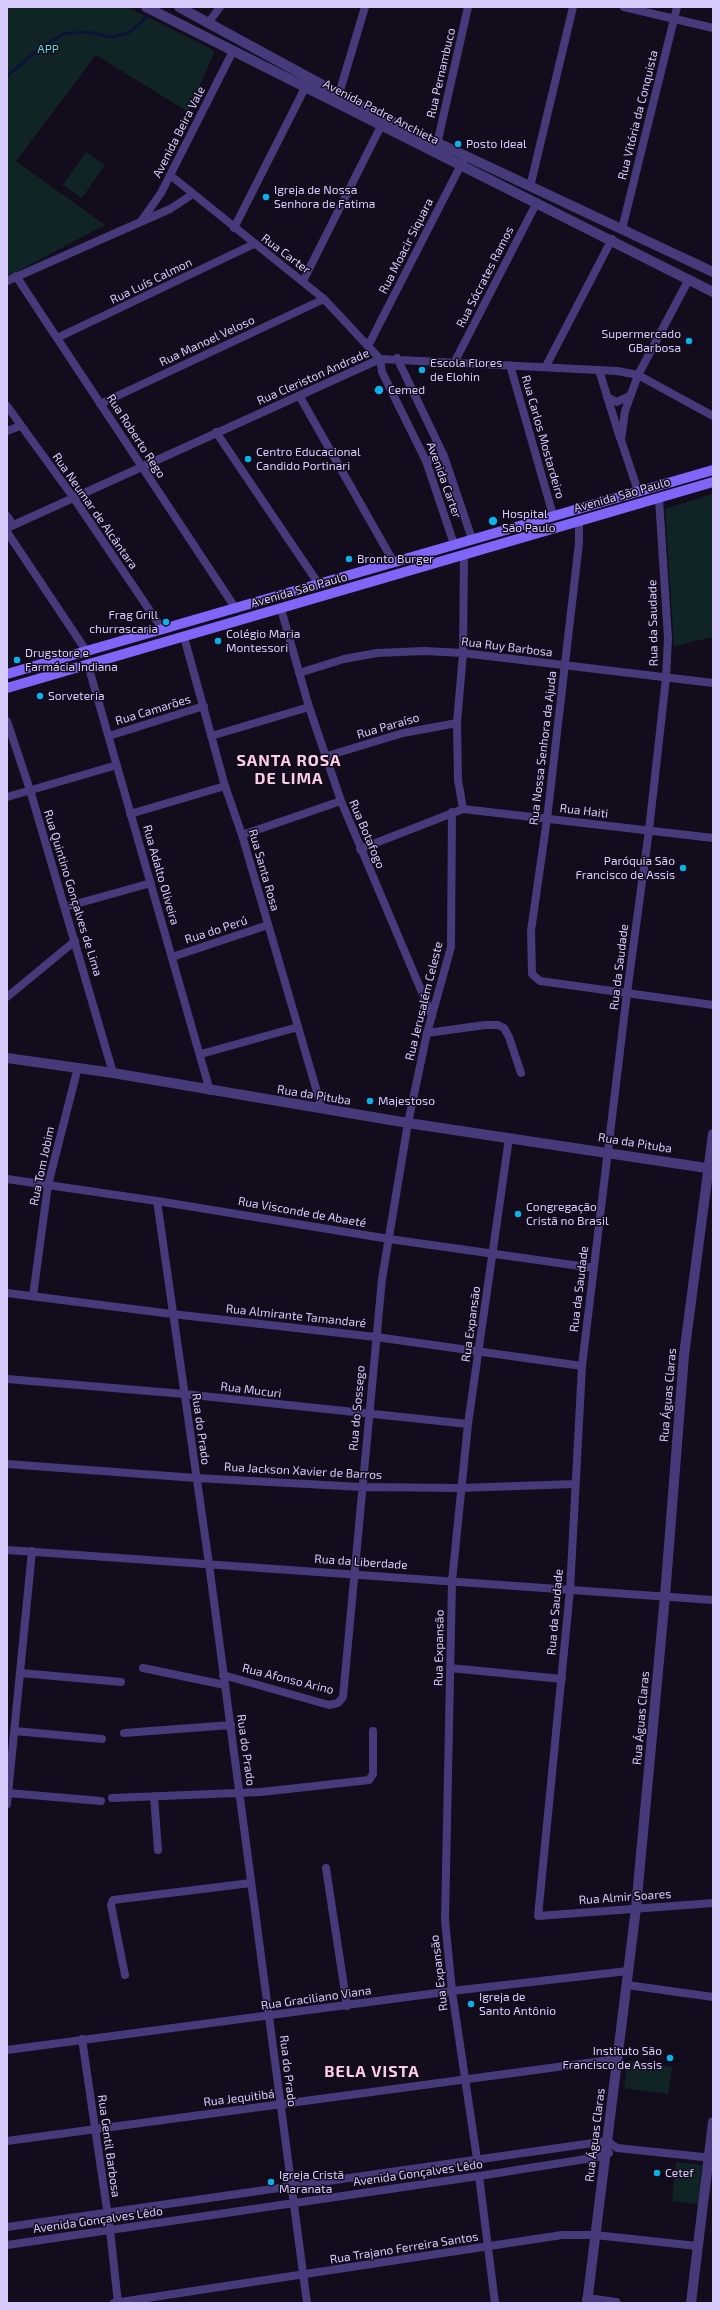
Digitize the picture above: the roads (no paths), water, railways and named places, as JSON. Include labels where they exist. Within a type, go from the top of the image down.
[{"type":"main road","name":"Avenida São Paulo","points":[[7,674],[236,609],[393,561],[713,470]]},
{"type":"main road","name":"Avenida São Paulo","points":[[7,688],[184,638],[713,482]]},
{"type":"street","name":"Avenida Padre Anchieta","points":[[146,7],[381,126],[463,162],[530,187],[713,272]]},
{"type":"street","name":"Avenida Padre Anchieta","points":[[179,7],[339,94],[437,144],[463,162],[537,202],[612,239],[713,292]]},
{"type":"street","points":[[209,22],[220,7]]},
{"type":"street","points":[[339,94],[365,7]]},
{"type":"street","name":"Rua Pernambuco","points":[[437,144],[468,7]]},
{"type":"street","points":[[530,187],[573,7]]},
{"type":"street","points":[[624,7],[713,28]]},
{"type":"street","name":"Rua Vitória da Conquista","points":[[622,229],[677,7]]},
{"type":"street","name":"Avenida Beira Vale","points":[[142,221],[158,200],[233,51]]},
{"type":"street","points":[[234,228],[311,78]]},
{"type":"street","points":[[303,281],[381,126]]},
{"type":"street","name":"Rua Moacir Siquara","points":[[368,346],[463,162]]},
{"type":"street","name":"Rua Carter","points":[[170,175],[324,299],[380,359]]},
{"type":"street","name":"Avenida Beira Vale","points":[[7,280],[170,209],[193,194]]},
{"type":"street","name":"Rua Sócrates Ramos","points":[[454,363],[537,202]]},
{"type":"street","points":[[546,366],[612,239]]},
{"type":"street","name":"Rua Luís Calmon","points":[[57,338],[254,244]]},
{"type":"street","name":"Rua Roberto Rego","points":[[16,276],[236,609]]},
{"type":"street","points":[[622,440],[622,425],[630,395],[638,375],[688,279]]},
{"type":"street","name":"Rua Manoel Veloso","points":[[100,404],[324,299]]},
{"type":"street","name":"Rua Cleriston Andrade","points":[[9,528],[141,466],[216,432],[300,397],[380,359],[396,358],[454,363],[546,366],[638,375],[713,416]]},
{"type":"street","name":"Avenida Carter","points":[[396,358],[444,456],[472,539]]},
{"type":"street","name":"Avenida Carter","points":[[380,359],[382,372],[426,461],[454,544]]},
{"type":"street","name":"Rua Carlos Mostardeiro","points":[[510,365],[554,515]]},
{"type":"street","points":[[599,370],[638,491]]},
{"type":"street","points":[[607,397],[617,402],[630,395]]},
{"type":"street","points":[[300,397],[393,561]]},
{"type":"street","name":"Rua Neumar de Alcântara","points":[[7,406],[20,426],[73,497],[163,630]]},
{"type":"street","points":[[7,431],[20,426]]},
{"type":"street","points":[[216,432],[318,583]]},
{"type":"street","points":[[426,461],[444,456]]},
{"type":"street","name":"Rua da Saudade","points":[[538,1916],[570,1590],[582,1366],[627,993],[649,830],[666,678],[668,638],[659,499]]},
{"type":"street","points":[[7,516],[9,528],[87,652]]},
{"type":"street","name":"Rua Nossa Senhora da Ajuda","points":[[579,521],[579,543],[565,666],[547,819],[531,931],[533,977],[540,982],[627,993]]},
{"type":"street","points":[[463,809],[458,780],[457,723],[463,653],[464,556]]},
{"type":"street","name":"Rua Botafogo","points":[[281,609],[309,707],[327,756],[340,801],[432,1016]]},
{"type":"street","name":"Rua Santa Rosa","points":[[184,638],[225,786],[242,835],[322,1109]]},
{"type":"street","name":"Rua Ruy Barbosa","points":[[299,673],[344,659],[377,653],[424,651],[463,653],[713,683]]},
{"type":"street","name":"Rua Adalto Oliveira","points":[[88,665],[130,814],[201,1054],[210,1091]]},
{"type":"street","name":"Rua Camarões","points":[[109,736],[204,706]]},
{"type":"street","points":[[211,736],[309,707]]},
{"type":"street","name":"Rua Quintino Gonçalves de Lima","points":[[7,720],[65,906],[113,1073]]},
{"type":"street","name":"Rua Paraíso","points":[[327,756],[403,733],[457,723]]},
{"type":"street","points":[[7,797],[117,765]]},
{"type":"street","points":[[130,814],[225,786]]},
{"type":"street","points":[[242,835],[340,801]]},
{"type":"street","name":"Rua Haiti","points":[[360,849],[463,809],[713,838]]},
{"type":"street","name":"Rua Jerusalém Celeste","points":[[408,1123],[427,1033],[448,963],[451,947],[452,812]]},
{"type":"street","points":[[65,906],[151,883]]},
{"type":"street","name":"Rua do Perú","points":[[172,956],[268,925]]},
{"type":"street","points":[[7,997],[75,941]]},
{"type":"street","points":[[627,993],[713,1005]]},
{"type":"street","points":[[427,1033],[492,1024],[498,1025],[504,1028],[510,1037],[521,1073]]},
{"type":"street","points":[[201,1054],[298,1027]]},
{"type":"street","name":"Rua da Pituba","points":[[7,1058],[113,1073],[210,1091],[408,1123],[710,1168]]},
{"type":"street","name":"Rua Tom Jobim","points":[[33,1296],[48,1185],[78,1068]]},
{"type":"street","name":"Rua do Sossego","points":[[343,1697],[376,1337],[389,1239],[408,1123]]},
{"type":"street","name":"Rua Águas Claras","points":[[587,2301],[636,1908],[665,1596],[684,1355],[710,1168],[713,1134]]},
{"type":"street","name":"Rua Expansão","points":[[477,2160],[452,1991],[445,1920],[452,1581],[460,1488],[468,1424],[509,1138]]},
{"type":"street","name":"Rua Visconde de Abaeté","points":[[7,1180],[157,1201],[389,1239],[594,1268]]},
{"type":"street","name":"Rua do Prado","points":[[157,1201],[231,1726],[268,2017],[304,2275],[306,2303]]},
{"type":"street","name":"Rua Almirante Tamandaré","points":[[7,1293],[172,1314],[376,1337],[582,1366]]},
{"type":"street","name":"Rua Mucuri","points":[[7,1379],[184,1394],[468,1424]]},
{"type":"street","name":"Rua Jackson Xavier de Barros","points":[[7,1464],[196,1478],[362,1487],[460,1488],[575,1484]]},
{"type":"street","name":"Rua da Liberdade","points":[[7,1550],[713,1600]]},
{"type":"street","points":[[7,1804],[32,1552]]},
{"type":"street","points":[[143,1668],[225,1685]]},
{"type":"street","points":[[450,1668],[562,1679]]},
{"type":"street","points":[[21,1673],[121,1682]]},
{"type":"street","name":"Rua Afonso Arino","points":[[223,1675],[329,1705],[338,1703],[343,1697]]},
{"type":"street","points":[[124,1733],[231,1726]]},
{"type":"street","points":[[15,1731],[102,1739]]},
{"type":"street","points":[[112,1798],[293,1790],[369,1780],[373,1774],[373,1731]]},
{"type":"street","points":[[8,1793],[102,1801]]},
{"type":"street","points":[[154,1796],[158,1850]]},
{"type":"street","points":[[326,1868],[347,2006]]},
{"type":"street","points":[[125,1975],[111,1905],[113,1900],[251,1884]]},
{"type":"street","name":"Rua Almir Soares","points":[[538,1916],[713,1903]]},
{"type":"street","name":"Rua Graciliano Viana","points":[[7,2050],[82,2039],[268,2017],[452,1991],[628,1971]]},
{"type":"street","points":[[627,1985],[713,1997]]},
{"type":"street","name":"Rua Gentil Barbosa","points":[[82,2039],[110,2230],[118,2303]]},
{"type":"street","name":"Rua Jequitibá","points":[[7,2141],[94,2128],[617,2059]]},
{"type":"street","points":[[691,2303],[711,2158],[713,2122]]},
{"type":"street","points":[[607,2141],[616,2148],[711,2158]]},
{"type":"street","name":"Avenida Gonçalves Lêdo","points":[[7,2227],[607,2141]]},
{"type":"street","name":"Avenida Gonçalves Lêdo","points":[[7,2245],[479,2176],[605,2156],[616,2148]]},
{"type":"street","points":[[479,2176],[495,2303]]},
{"type":"street","name":"Rua Trajano Ferreira Santos","points":[[114,2303],[562,2235],[595,2235],[698,2246]]},
{"type":"street","points":[[587,2301],[616,2303]]},
{"type":"waterway","points":[[7,76],[40,48],[63,34],[88,32],[110,37],[128,33],[141,23],[148,14]]},
{"type":"place","name":"Posto Ideal","points":[[458,144]]},
{"type":"place","name":"Igreja de Nossa Senhora de Fatima","points":[[266,197]]},
{"type":"place","name":"Supermercado GBarbosa","points":[[689,341]]},
{"type":"place","name":"Escola Flores de Elohin","points":[[422,370]]},
{"type":"place","name":"Cemed","points":[[379,390]]},
{"type":"place","name":"Centro Educacional Candido Portinari","points":[[248,459]]},
{"type":"place","name":"Hospital São Paulo","points":[[493,521]]},
{"type":"place","name":"Bronto Burger","points":[[349,559]]},
{"type":"place","name":"Frag Grill churrascaria","points":[[166,622]]},
{"type":"place","name":"Colégio Maria Montessori","points":[[218,641]]},
{"type":"place","name":"Drugstore e Farmácia Indiana","points":[[17,660]]},
{"type":"place","name":"Sorveteria","points":[[40,696]]},
{"type":"place","name":"Paróquia São Francisco de Assis","points":[[683,868]]},
{"type":"place","name":"Majestoso","points":[[370,1101]]},
{"type":"place","name":"Congregação Cristã no Brasil","points":[[518,1214]]},
{"type":"place","name":"Igreja de Santo Antônio","points":[[471,2004]]},
{"type":"place","name":"Instituto São Francisco de Assis","points":[[670,2058]]},
{"type":"place","name":"Cetef","points":[[657,2173]]},
{"type":"place","name":"Igreja Cristã Maranata","points":[[271,2182]]},
{"type":"district","name":"SANTA ROSA DE LIMA","points":[[289,770]]},
{"type":"district","name":"BELA VISTA","points":[[372,2072]]},
{"type":"park label","name":"APP","points":[[48,49]]}]
